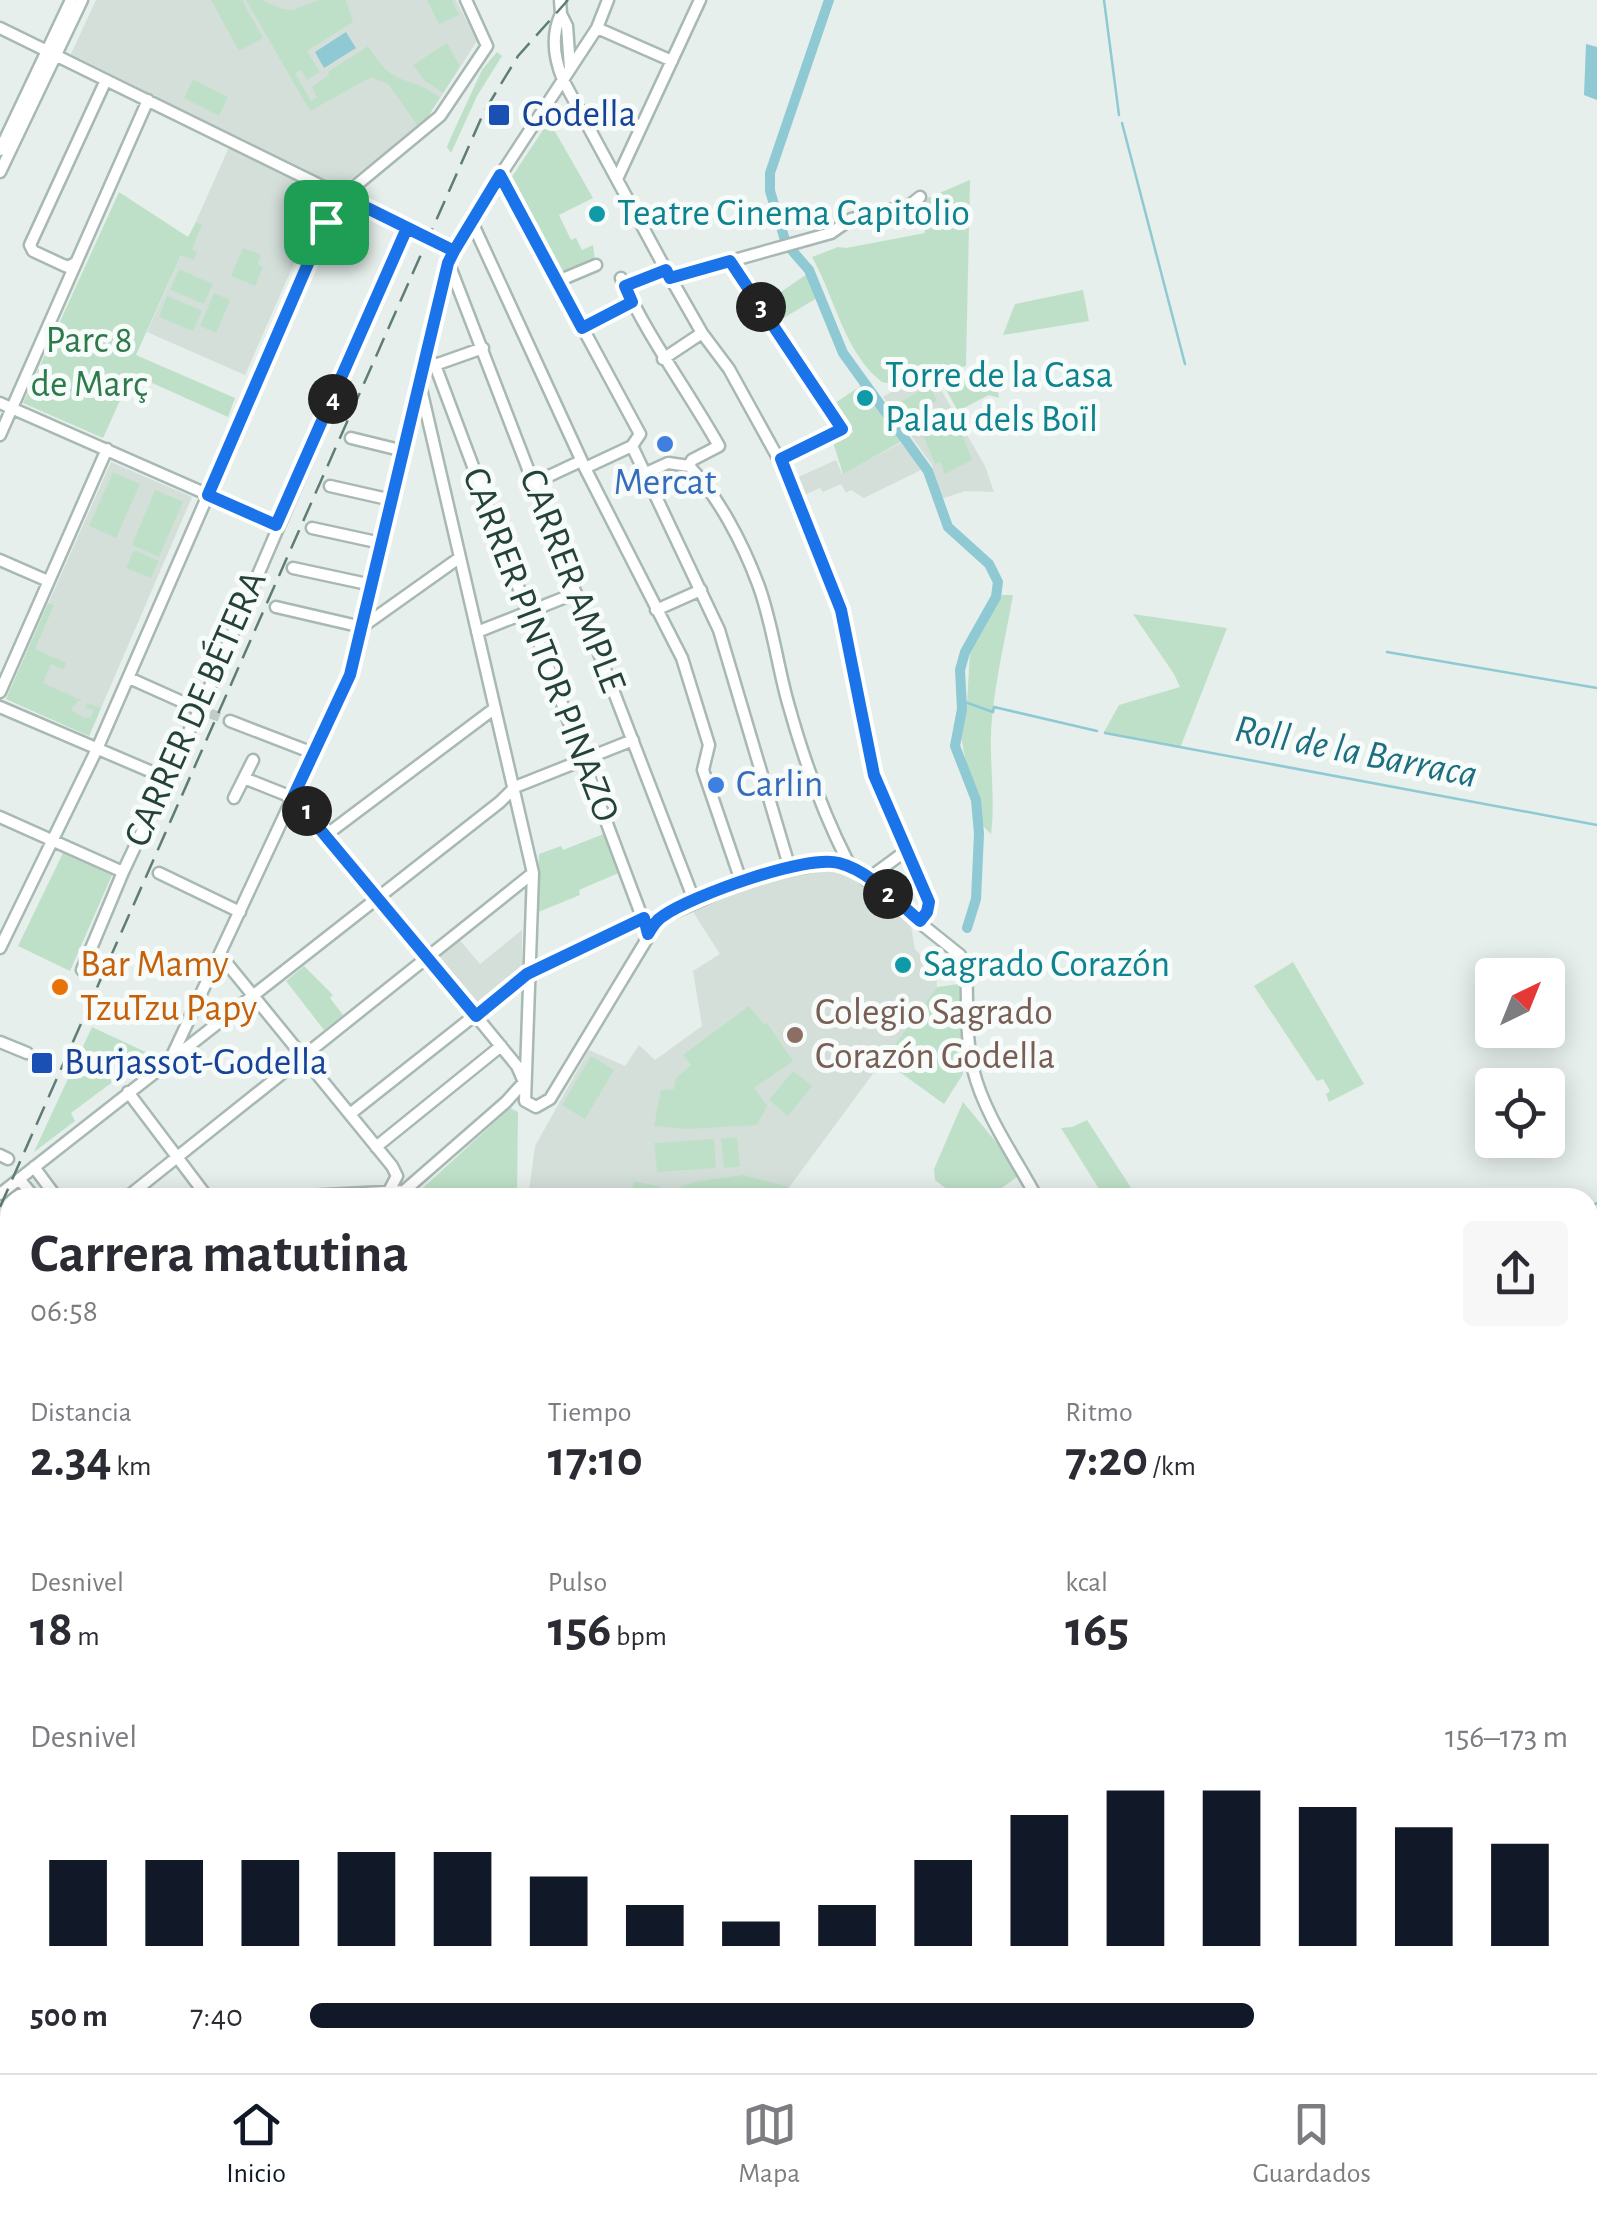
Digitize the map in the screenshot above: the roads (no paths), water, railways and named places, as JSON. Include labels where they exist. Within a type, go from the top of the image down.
[{"type":"street","points":[[0,172],[71,0]]},
{"type":"street","points":[[0,150],[82,0]]},
{"type":"street","points":[[0,948],[98,750],[326,224],[343,196],[440,116],[487,46],[466,0]]},
{"type":"street","points":[[560,0],[567,26],[566,75],[668,274],[781,459],[841,610],[874,775],[929,902],[920,921]]},
{"type":"street","points":[[171,1058],[350,675],[404,450],[431,361],[448,263],[471,220],[597,28],[608,0]]},
{"type":"street","points":[[617,179],[700,0]]},
{"type":"street","points":[[0,28],[454,251]]},
{"type":"street","points":[[597,28],[672,61]]},
{"type":"street","points":[[75,263],[63,266],[30,246],[106,80]]},
{"type":"street","points":[[0,435],[148,100]]},
{"type":"street","points":[[500,175],[640,434],[632,446],[534,483]]},
{"type":"street","points":[[689,466],[692,460],[720,446],[663,358],[623,282],[730,261],[831,233],[851,218],[920,198]]},
{"type":"street","points":[[471,220],[583,464],[677,646],[709,745],[703,770],[741,881]]},
{"type":"street","name":"CARRER DE BÉTERA","points":[[82,970],[208,690],[407,228]]},
{"type":"street","points":[[730,261],[842,429],[781,459]]},
{"type":"street","name":"CARRER AMPLE","points":[[448,263],[694,900]]},
{"type":"street","points":[[558,281],[596,265]]},
{"type":"street","points":[[582,328],[632,302]]},
{"type":"street","points":[[663,358],[702,333]]},
{"type":"street","points":[[431,361],[483,348]]},
{"type":"street","name":"CARRER PINTOR PINAZO","points":[[431,361],[648,934]]},
{"type":"street","points":[[421,389],[532,873],[523,1098],[527,1104],[542,1106],[550,1099],[659,918],[741,881],[831,862],[869,878],[960,956],[966,966],[969,1049],[974,1074],[1032,1188]]},
{"type":"street","points":[[0,403],[276,525]]},
{"type":"street","points":[[351,438],[404,450]]},
{"type":"street","points":[[632,446],[719,630],[790,869]]},
{"type":"street","points":[[0,692],[107,450]]},
{"type":"street","points":[[646,473],[668,463],[689,466],[733,531],[759,587],[813,788],[854,870]]},
{"type":"street","points":[[330,486],[392,500]]},
{"type":"street","points":[[312,528],[381,543]]},
{"type":"street","points":[[276,608],[362,627],[459,558]]},
{"type":"street","points":[[0,560],[48,580]]},
{"type":"street","points":[[293,568],[372,585]]},
{"type":"street","points":[[656,610],[701,590]]},
{"type":"street","points":[[477,632],[576,592]]},
{"type":"street","points":[[129,678],[196,708]]},
{"type":"street","points":[[0,707],[166,778]]},
{"type":"street","points":[[326,834],[494,708]]},
{"type":"street","points":[[230,721],[313,753]]},
{"type":"street","points":[[8,1188],[515,787],[633,740]]},
{"type":"street","points":[[234,798],[253,760]]},
{"type":"street","points":[[244,778],[293,797],[501,1046],[520,1070],[524,1082]]},
{"type":"street","points":[[0,817],[124,872]]},
{"type":"street","points":[[869,878],[906,850]]},
{"type":"street","points":[[159,872],[240,912]]},
{"type":"street","points":[[138,1188],[532,873]]},
{"type":"street","points":[[350,1114],[527,974],[644,918]]},
{"type":"street","points":[[220,955],[376,1147],[397,1176],[391,1188]]},
{"type":"street","points":[[0,1042],[27,1054]]},
{"type":"street","points":[[376,1147],[501,1046]]},
{"type":"street","points":[[410,1188],[524,1082]]},
{"type":"street","points":[[128,1092],[201,1188]]},
{"type":"street","points":[[34,1167],[50,1188]]},
{"type":"street","points":[[19,1179],[27,1188]]},
{"type":"water","points":[[346,32],[356,48],[324,68],[315,52]]},
{"type":"water","points":[[1586,44],[1597,47],[1597,100],[1584,95]]},
{"type":"waterway","points":[[785,240],[770,191],[770,173],[829,0]]},
{"type":"waterway","points":[[1104,0],[1119,115]]},
{"type":"waterway","points":[[1122,123],[1185,364]]},
{"type":"waterway","points":[[789,247],[809,270],[843,353],[928,471],[948,527],[989,564],[998,582],[996,597],[965,652],[960,670],[962,709],[955,746],[976,800],[979,834],[976,899],[967,928]]},
{"type":"waterway","points":[[1387,652],[1597,688]]},
{"type":"waterway","name":"Roll de la Barraca","points":[[962,701],[993,712],[994,707],[1097,731]]},
{"type":"waterway","name":"Roll de la Barraca","points":[[1105,733],[1597,825]]},
{"type":"tunnel","points":[[196,708],[230,721]]},
{"type":"railway","points":[[8,1188],[484,112],[518,56],[568,0]]},
{"type":"place","name":"Godella","points":[[499,115]]},
{"type":"place","name":"Teatre Cinema Capitolio","points":[[597,214]]},
{"type":"place","name":"Torre de la Casa Palau dels Boïl","points":[[865,398]]},
{"type":"place","name":"Mercat","points":[[665,444]]},
{"type":"place","name":"Carlin","points":[[716,785]]},
{"type":"place","name":"Sagrado Corazón","points":[[903,965]]},
{"type":"place","name":"Bar Mamy TzuTzu Papy","points":[[60,987]]},
{"type":"place","name":"Colegio Sagrado Corazón Godella","points":[[795,1035]]},
{"type":"place","name":"Burjassot-Godella","points":[[42,1063]]},
{"type":"park label","name":"Parc 8 de Març","points":[[89,363]]}]
